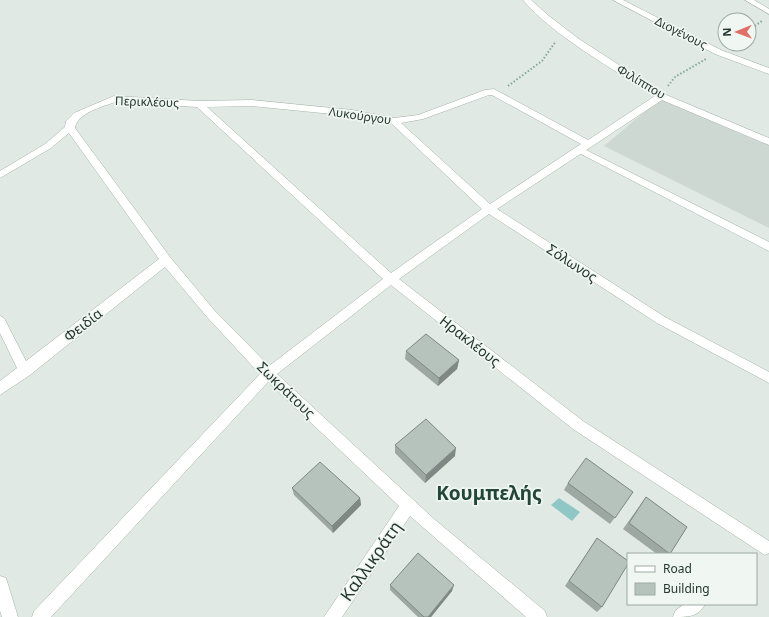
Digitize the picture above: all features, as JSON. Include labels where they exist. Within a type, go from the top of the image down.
[{"type":"street","name":"Φιλίππου","points":[[527,0],[560,30],[661,96],[769,142]]},
{"type":"street","name":"Διογένους","points":[[617,0],[717,51]]},
{"type":"street","points":[[748,0],[769,12]]},
{"type":"street","name":"Διογένους","points":[[718,52],[769,71]]},
{"type":"street","name":"Λυκούργου","points":[[199,104],[230,102],[285,106],[352,113],[394,121],[420,117],[488,92],[497,93]]},
{"type":"street","points":[[497,93],[584,147],[769,247]]},
{"type":"street","points":[[40,617],[268,374],[391,279],[489,209],[661,96]]},
{"type":"street","name":"Περικλέους","points":[[0,175],[48,146],[70,128],[71,121],[77,115],[114,99],[199,104]]},
{"type":"street","name":"Ηρακλέους","points":[[199,104],[391,279],[578,425],[763,548]]},
{"type":"street","name":"Σόλωνος","points":[[394,121],[489,209],[661,320],[769,378]]},
{"type":"street","name":"Σωκράτους","points":[[70,128],[166,260],[211,314],[268,374],[409,505],[539,617]]},
{"type":"street","name":"Φειδία","points":[[0,389],[166,260]]},
{"type":"street","points":[[0,321],[25,371]]},
{"type":"street","name":"Καλλικράτη","points":[[332,617],[409,505]]},
{"type":"street","points":[[0,584],[10,617]]},
{"type":"street","points":[[681,617],[696,605]]},
{"type":"path","points":[[757,25],[763,21]]},
{"type":"path","points":[[497,93],[534,69],[553,48],[560,30]]},
{"type":"path","points":[[675,77],[718,52]]},
{"type":"shaded area","points":[[662,97],[769,141],[769,228],[604,146]]},
{"type":"water","points":[[559,498],[580,512],[572,521],[551,505]]},
{"type":"building","points":[[426,334],[459,360],[439,378],[406,351]]},
{"type":"building","points":[[426,419],[456,448],[426,475],[395,445]]},
{"type":"building","points":[[586,458],[633,492],[615,518],[568,483]]},
{"type":"building","points":[[320,462],[360,498],[332,526],[292,488]]},
{"type":"building","points":[[646,497],[687,527],[671,553],[669,553],[629,523]]},
{"type":"building","points":[[597,538],[627,560],[627,566],[602,607],[569,581]]},
{"type":"building","points":[[418,553],[454,585],[428,617],[424,617],[390,585]]},
{"type":"district","name":"Κουμπελής","points":[[489,493]]}]
